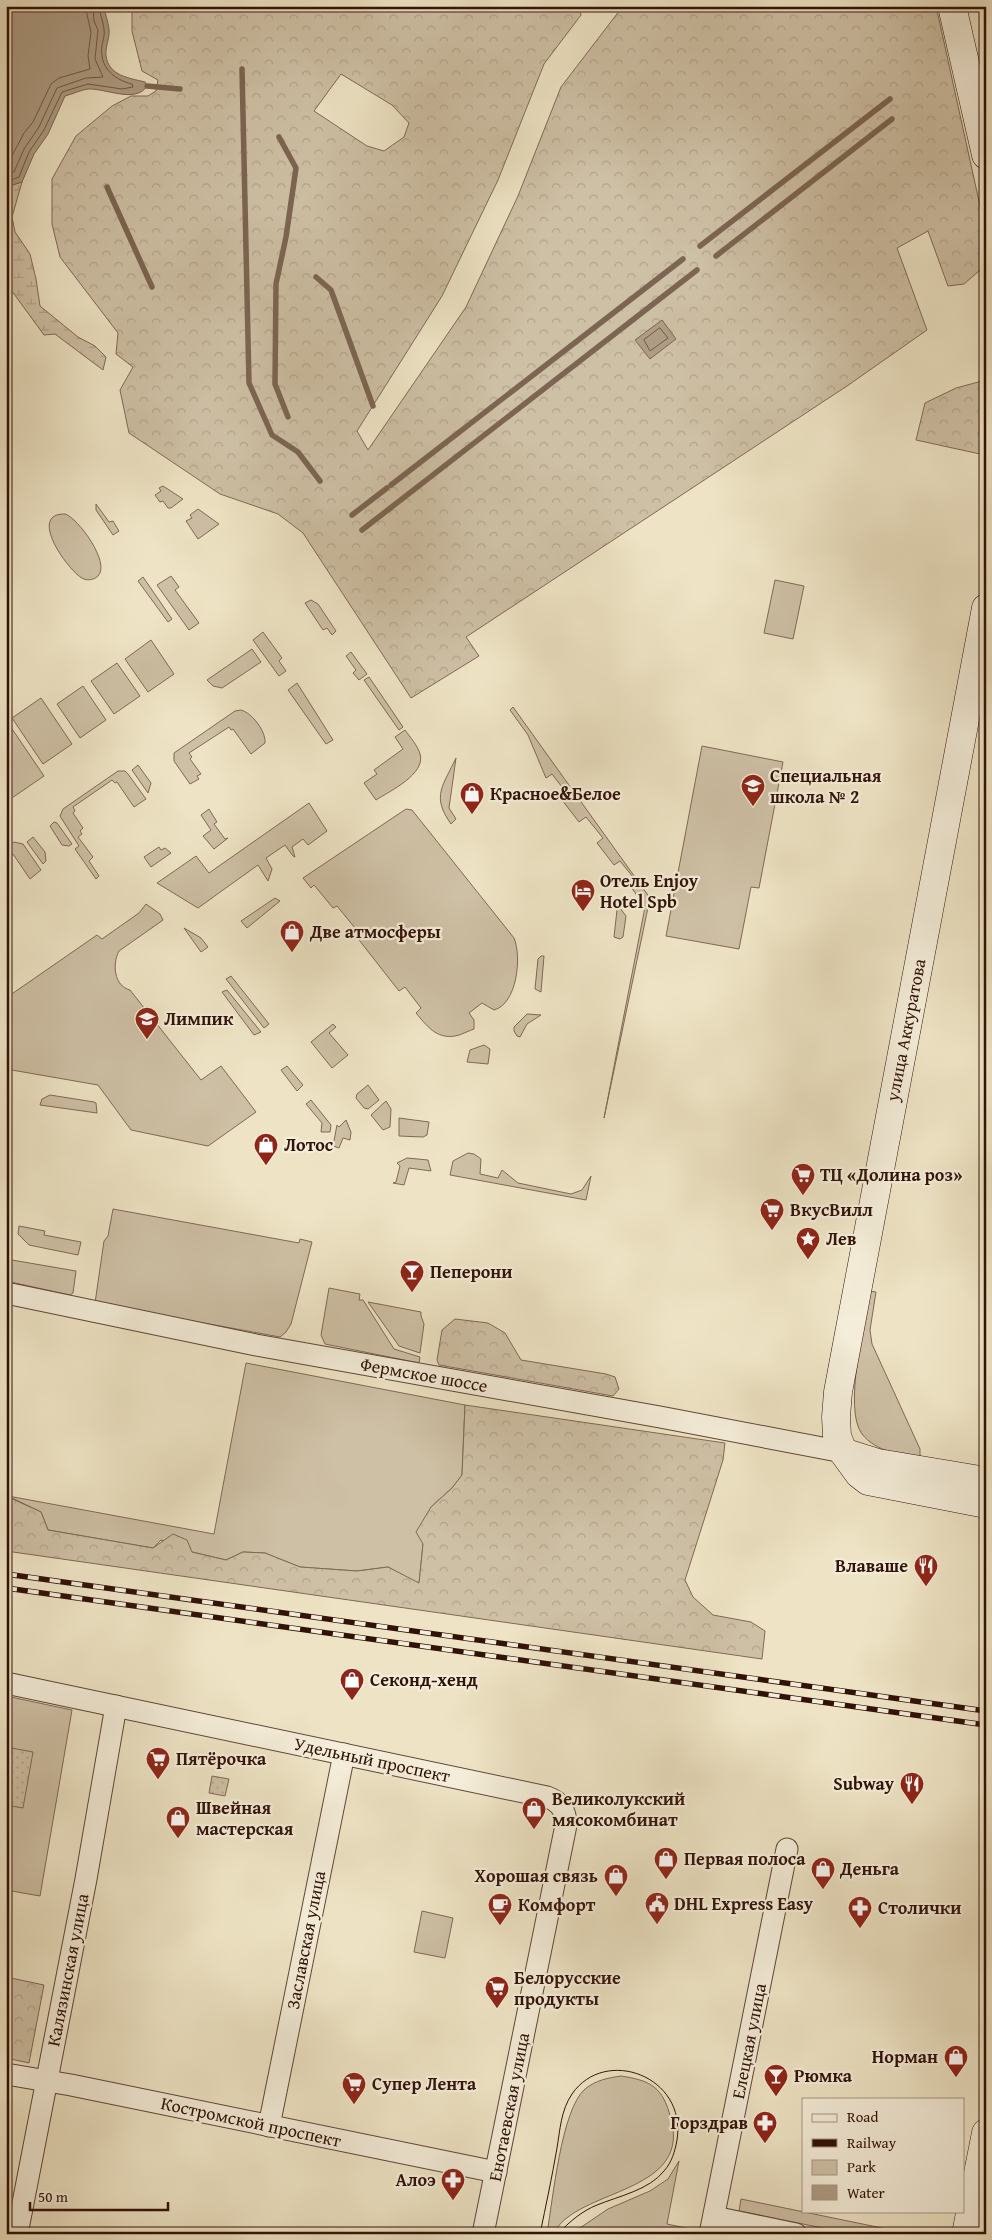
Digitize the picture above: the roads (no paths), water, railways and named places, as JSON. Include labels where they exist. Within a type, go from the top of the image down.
[{"type":"street","points":[[952,6],[986,155]]},
{"type":"street","name":"улица Аккуратова","points":[[843,1452],[837,1436],[838,1392],[986,608]]},
{"type":"street","name":"Фермское шоссе","points":[[6,1293],[256,1346],[660,1417],[843,1452],[878,1463],[986,1481]]},
{"type":"street","points":[[843,1452],[851,1465],[868,1481],[986,1504]]},
{"type":"street","name":"Удельный проспект","points":[[6,1683],[547,1797],[559,1804]]},
{"type":"street","name":"Калязинская улица","points":[[17,2234],[116,1706]]},
{"type":"street","name":"Заславская улица","points":[[269,2126],[344,1754]]},
{"type":"street","name":"Енотаевская улица","points":[[483,2234],[566,1825],[566,1816],[559,1804]]},
{"type":"street","name":"Елецкая улица","points":[[712,2225],[787,1849]]},
{"type":"street","name":"Костромской проспект","points":[[6,2074],[496,2172]]},
{"type":"street","points":[[966,2234],[986,2132]]},
{"type":"street","points":[[712,2225],[796,2234]]},
{"type":"water","points":[[9,6],[104,6],[109,29],[106,53],[108,63],[115,72],[145,82],[147,86],[136,94],[128,95],[88,89],[65,96],[48,134],[34,154],[22,182],[6,187],[6,20]]},
{"type":"water","points":[[662,320],[676,339],[650,359],[635,340]]},
{"type":"waterway","points":[[242,69],[249,383],[272,435],[298,452],[320,481]]},
{"type":"waterway","points":[[147,86],[180,89]]},
{"type":"waterway","points":[[700,246],[890,99]]},
{"type":"waterway","points":[[716,256],[892,119]]},
{"type":"waterway","points":[[279,137],[296,168],[286,237],[276,284],[275,384],[288,417]]},
{"type":"waterway","points":[[107,187],[152,287]]},
{"type":"waterway","points":[[391,485],[683,259]]},
{"type":"waterway","points":[[362,530],[697,270]]},
{"type":"waterway","points":[[316,277],[331,290],[373,406]]},
{"type":"waterway","points":[[352,515],[387,488]]},
{"type":"tram line","points":[[540,2234],[562,2120],[568,2100],[586,2080],[604,2072],[622,2071],[641,2075],[657,2085],[669,2099],[677,2118],[677,2140],[667,2168],[658,2178],[642,2188],[586,2210],[558,2234]]},
{"type":"railway","points":[[6,1574],[986,1711]]},
{"type":"railway","points":[[6,1588],[986,1725]]},
{"type":"place","name":"Специальная школа № 2","points":[[753,807]]},
{"type":"place","name":"Красное&Белое","points":[[472,815]]},
{"type":"place","name":"Отель Enjoy Hotel Spb","points":[[583,912]]},
{"type":"place","name":"Две атмосферы","points":[[292,953]]},
{"type":"place","name":"Лимпик","points":[[147,1040]]},
{"type":"place","name":"Лотос","points":[[266,1166]]},
{"type":"place","name":"ТЦ «Долина роз»","points":[[803,1196]]},
{"type":"place","name":"ВкусВилл","points":[[772,1231]]},
{"type":"place","name":"Лев","points":[[808,1260]]},
{"type":"place","name":"Пеперони","points":[[412,1293]]},
{"type":"place","name":"Влаваше","points":[[926,1587]]},
{"type":"place","name":"Секонд-хенд","points":[[352,1701]]},
{"type":"place","name":"Пятёрочка","points":[[158,1780]]},
{"type":"place","name":"Subway","points":[[912,1805]]},
{"type":"place","name":"Великолукский мясокомбинат","points":[[534,1830]]},
{"type":"place","name":"Швейная мастерская","points":[[178,1839]]},
{"type":"place","name":"Первая полоса","points":[[666,1880]]},
{"type":"place","name":"Деньга","points":[[823,1890]]},
{"type":"place","name":"Хорошая связь","points":[[616,1897]]},
{"type":"place","name":"DHL Express Easy","points":[[657,1925]]},
{"type":"place","name":"Комфорт","points":[[500,1926]]},
{"type":"place","name":"Столички","points":[[860,1929]]},
{"type":"place","name":"Белорусские продукты","points":[[497,2009]]},
{"type":"place","name":"Норман","points":[[956,2078]]},
{"type":"place","name":"Рюмка","points":[[776,2097]]},
{"type":"place","name":"Супер Лента","points":[[354,2105]]},
{"type":"place","name":"Горздрав","points":[[765,2144]]},
{"type":"place","name":"Алоэ","points":[[453,2201]]}]
